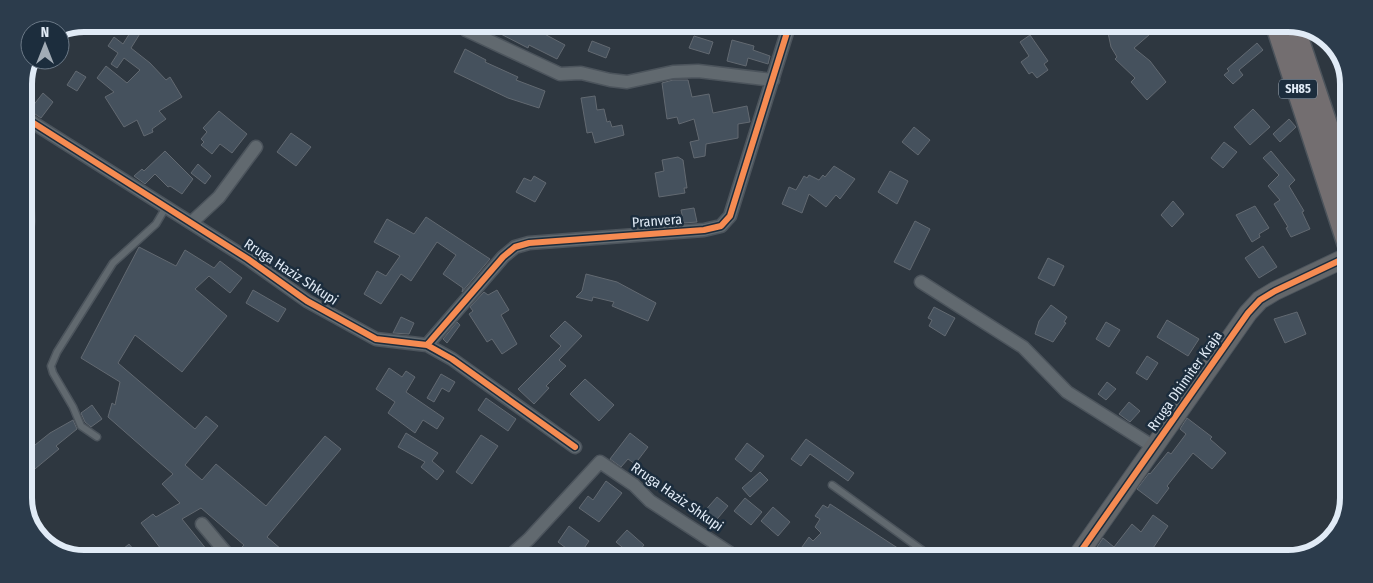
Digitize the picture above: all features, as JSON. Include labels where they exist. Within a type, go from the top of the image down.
[{"type":"highway","name":"SH85","points":[[1279,32],[1340,218]]},
{"type":"highway","name":"SH85","points":[[1296,33],[1340,166]]},
{"type":"street","points":[[470,32],[560,74],[581,74],[627,82],[673,72],[698,71],[773,80]]},
{"type":"street","name":"Pranvera","points":[[427,346],[503,257],[515,248],[529,243],[704,230],[721,226],[730,216],[787,32]]},
{"type":"street","name":"Rruga Haziz Shkupi","points":[[33,123],[248,259],[307,301],[376,339],[427,346],[452,359],[575,447]]},
{"type":"street","points":[[191,223],[219,197],[256,147]]},
{"type":"street","name":"Rruga Dhimiter Kraja","points":[[1082,550],[1248,313],[1260,300],[1340,260]]},
{"type":"street","points":[[921,282],[1023,347],[1067,392],[1154,447]]},
{"type":"street","name":"Rruga Haziz Shkupi","points":[[517,550],[600,462],[634,486],[650,501],[725,550]]},
{"type":"street","points":[[202,524],[224,550]]},
{"type":"lane","points":[[97,437],[81,426],[51,366],[57,352],[112,263],[156,224],[166,207]]},
{"type":"lane","points":[[832,486],[922,550]]},
{"type":"building","points":[[130,32],[141,32],[131,48],[150,63],[166,80],[170,77],[182,97],[159,111],[166,119],[152,129],[153,132],[144,136],[137,120],[124,127],[105,97],[114,92],[97,78],[106,66],[127,83],[140,70],[124,58],[117,68],[111,64],[118,53],[108,46],[114,37],[123,44]]},
{"type":"building","points":[[497,32],[541,32],[565,45],[557,59],[529,45],[528,48]]},
{"type":"building","points":[[1108,32],[1152,32],[1134,48],[1150,61],[1166,82],[1147,100],[1131,82],[1135,78],[1115,59],[1117,57],[1111,47]]},
{"type":"building","points":[[1030,35],[1048,61],[1044,64],[1048,70],[1037,78],[1032,72],[1029,74],[1021,62],[1029,56],[1020,42]]},
{"type":"building","points":[[694,36],[713,42],[709,54],[689,48]]},
{"type":"building","points":[[732,40],[754,46],[753,50],[770,56],[768,64],[748,58],[746,66],[727,61]]},
{"type":"building","points":[[592,41],[610,48],[606,58],[588,51]]},
{"type":"building","points":[[1257,43],[1263,50],[1239,70],[1243,75],[1233,84],[1224,75],[1229,71],[1227,69]]},
{"type":"building","points":[[465,49],[486,60],[485,62],[518,77],[516,80],[545,91],[539,108],[508,98],[454,72]]},
{"type":"building","points":[[76,71],[86,77],[77,91],[67,85]]},
{"type":"building","points":[[673,80],[688,80],[692,97],[709,94],[713,113],[747,106],[750,122],[738,124],[738,138],[706,144],[705,156],[694,158],[690,142],[699,140],[694,119],[679,124],[677,117],[667,119],[662,83]]},
{"type":"building","points":[[43,93],[53,102],[41,118],[33,113],[33,106]]},
{"type":"building","points":[[595,96],[597,110],[604,109],[607,122],[610,121],[612,127],[622,125],[624,135],[595,143],[592,132],[587,133],[581,98]]},
{"type":"building","points":[[1253,109],[1270,127],[1250,145],[1234,127]]},
{"type":"building","points":[[219,111],[247,134],[232,153],[220,144],[212,154],[201,145],[204,142],[201,139],[207,132],[203,128]]},
{"type":"building","points":[[1289,119],[1296,127],[1280,142],[1273,134]]},
{"type":"building","points":[[914,127],[930,140],[918,155],[902,142]]},
{"type":"building","points":[[291,133],[311,147],[296,166],[277,152]]},
{"type":"building","points":[[1224,142],[1237,152],[1223,168],[1211,158]]},
{"type":"building","points":[[165,151],[193,179],[182,194],[170,186],[168,187],[155,174],[145,184],[134,176],[142,169],[144,171]]},
{"type":"building","points":[[1271,151],[1295,180],[1289,186],[1304,211],[1302,212],[1310,229],[1291,237],[1286,228],[1288,227],[1274,204],[1280,200],[1268,186],[1279,175],[1263,158]]},
{"type":"building","points":[[678,157],[683,160],[687,188],[684,188],[685,193],[659,197],[655,173],[664,171],[662,160]]},
{"type":"building","points":[[198,164],[211,176],[205,184],[191,173]]},
{"type":"building","points":[[834,166],[855,179],[840,199],[836,195],[826,207],[809,194],[802,213],[782,204],[789,187],[796,190],[804,176],[807,178],[809,175],[819,180],[823,175],[825,177]]},
{"type":"building","points":[[890,171],[908,181],[897,204],[878,192]]},
{"type":"building","points":[[534,176],[546,183],[535,202],[516,192],[524,178],[531,181]]},
{"type":"building","points":[[1173,201],[1184,214],[1172,227],[1161,215]]},
{"type":"building","points":[[1255,206],[1269,228],[1259,234],[1260,237],[1252,242],[1236,215]]},
{"type":"building","points":[[694,208],[697,222],[684,223],[681,210]]},
{"type":"building","points":[[426,217],[490,259],[462,292],[463,288],[443,274],[456,255],[437,242],[411,281],[401,274],[381,304],[364,294],[377,271],[386,276],[400,256],[374,242],[387,219],[414,234]]},
{"type":"building","points":[[915,221],[930,229],[910,270],[894,262]]},
{"type":"building","points":[[1263,246],[1277,267],[1259,278],[1245,258]]},
{"type":"building","points":[[139,247],[176,266],[185,250],[214,268],[220,261],[242,278],[230,293],[209,276],[195,289],[227,316],[182,372],[135,335],[118,363],[195,429],[206,416],[218,426],[185,465],[202,480],[216,464],[266,506],[325,436],[341,449],[267,537],[282,550],[245,550],[242,547],[244,545],[201,508],[182,519],[207,550],[160,550],[161,549],[141,523],[153,514],[156,517],[180,503],[162,484],[173,474],[108,417],[112,403],[115,405],[120,382],[81,358]]},
{"type":"building","points":[[1048,258],[1064,266],[1054,286],[1038,278]]},
{"type":"building","points":[[586,274],[617,282],[656,303],[648,321],[612,306],[614,302],[593,297],[592,301],[576,297],[582,291]]},
{"type":"building","points":[[253,290],[286,309],[278,322],[246,303]]},
{"type":"building","points":[[497,290],[509,310],[501,315],[517,344],[502,354],[492,339],[487,342],[469,314],[473,311],[470,307],[484,292],[488,295]]},
{"type":"building","points":[[1051,305],[1067,317],[1064,322],[1066,323],[1053,342],[1035,334],[1039,321]]},
{"type":"building","points":[[934,307],[955,318],[945,336],[929,326],[932,320],[928,318]]},
{"type":"building","points":[[1297,312],[1306,334],[1285,343],[1274,319]]},
{"type":"building","points":[[401,317],[414,323],[409,334],[393,333]]},
{"type":"building","points":[[1167,320],[1199,339],[1188,356],[1157,337]]},
{"type":"building","points":[[565,321],[582,336],[559,360],[566,366],[546,386],[549,388],[534,404],[518,389],[561,346],[550,336]]},
{"type":"building","points":[[457,322],[460,325],[447,343],[443,339]]},
{"type":"building","points":[[1106,322],[1120,330],[1109,347],[1096,339]]},
{"type":"building","points":[[1147,356],[1158,363],[1147,380],[1136,373]]},
{"type":"building","points":[[389,368],[402,377],[406,371],[415,377],[406,392],[444,418],[437,429],[423,420],[415,433],[388,413],[395,402],[376,389]]},
{"type":"building","points":[[441,374],[455,382],[449,392],[442,388],[434,402],[427,398]]},
{"type":"building","points":[[585,379],[614,405],[599,421],[570,394]]},
{"type":"building","points":[[1107,382],[1116,389],[1106,400],[1098,394]]},
{"type":"building","points":[[486,398],[516,419],[508,431],[478,410]]},
{"type":"building","points":[[1129,402],[1140,411],[1130,422],[1119,414]]},
{"type":"building","points":[[92,405],[102,419],[91,427],[85,422],[81,413]]},
{"type":"building","points":[[1187,418],[1212,437],[1210,439],[1226,453],[1212,469],[1193,453],[1167,486],[1169,488],[1157,504],[1137,489],[1168,452],[1171,454],[1186,434],[1180,429]]},
{"type":"building","points":[[73,420],[77,429],[56,446],[59,449],[33,471],[33,447],[50,433]]},
{"type":"building","points":[[406,433],[438,453],[432,461],[444,471],[437,480],[421,467],[425,462],[398,447]]},
{"type":"building","points":[[630,433],[648,447],[635,464],[628,459],[621,467],[610,459]]},
{"type":"building","points":[[481,435],[498,446],[472,484],[456,472]]},
{"type":"building","points":[[806,439],[854,473],[848,481],[810,454],[801,466],[791,459]]},
{"type":"building","points":[[747,443],[764,456],[751,472],[735,459]]},
{"type":"building","points":[[760,472],[768,480],[750,497],[742,488]]},
{"type":"building","points":[[606,481],[622,493],[599,522],[579,508],[588,496],[593,500]]},
{"type":"building","points":[[717,497],[728,506],[713,524],[702,514]]},
{"type":"building","points":[[745,498],[762,512],[751,525],[734,511]]},
{"type":"building","points":[[830,504],[901,550],[800,550],[809,537],[813,541],[821,533],[815,527],[820,519],[815,516],[823,505],[828,508]]},
{"type":"building","points":[[773,507],[790,522],[778,536],[761,521]]},
{"type":"building","points":[[1153,515],[1168,526],[1152,550],[1095,550],[1103,538],[1114,547],[1132,524],[1141,532]]},
{"type":"building","points":[[569,526],[589,541],[583,550],[569,550],[558,542]]},
{"type":"building","points":[[627,530],[644,545],[640,550],[626,550],[616,542]]},
{"type":"building","points":[[129,544],[134,550],[122,550]]},
{"type":"cycle path","points":[[427,345],[503,257],[515,247],[529,243],[704,230],[721,226],[730,216],[787,32]]},
{"type":"cycle path","points":[[33,123],[248,259],[307,301],[376,339],[427,345],[452,359],[575,447]]},
{"type":"cycle path","points":[[1082,550],[1248,313],[1260,300],[1275,291],[1340,260]]}]
